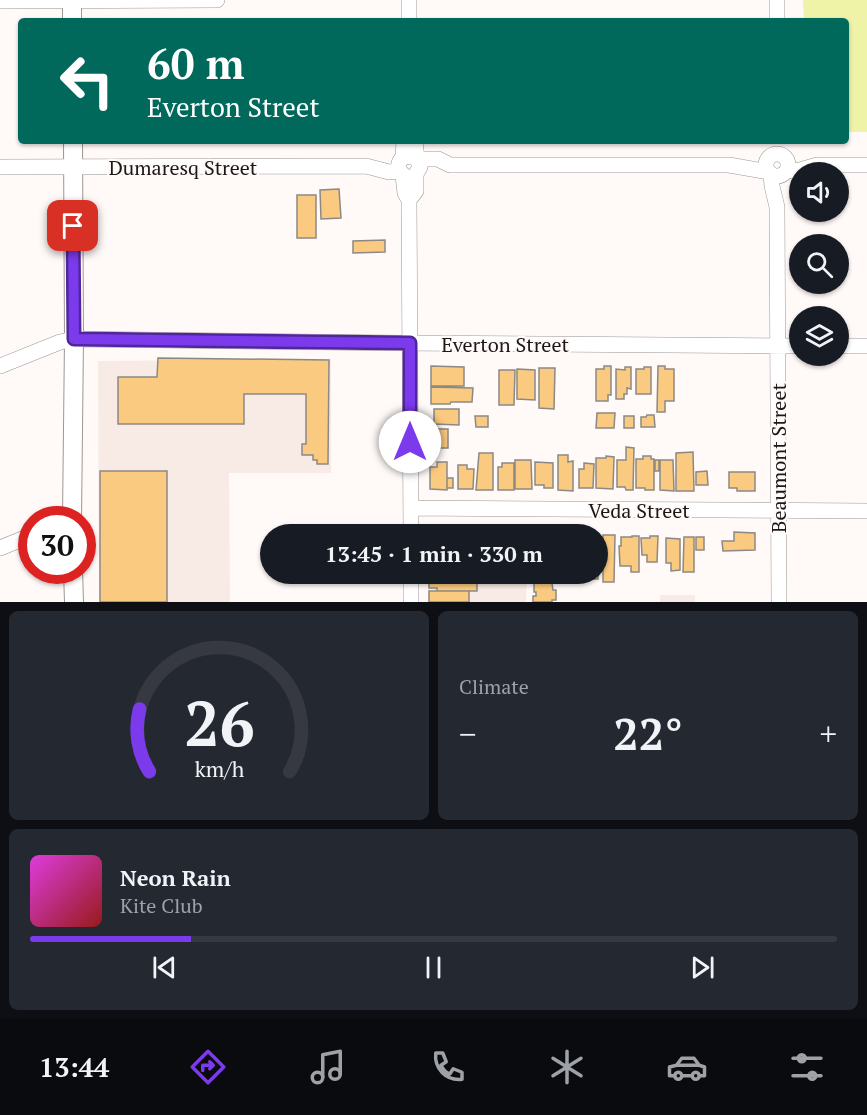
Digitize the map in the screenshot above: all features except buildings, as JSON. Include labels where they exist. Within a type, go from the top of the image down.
[{"type":"main road","points":[[72,1],[72,18]]},
{"type":"main road","points":[[71,506],[74,339],[73,144]]},
{"type":"main road","points":[[73,584],[74,602]]},
{"type":"street","points":[[0,1],[218,0]]},
{"type":"street","points":[[409,0],[409,18]]},
{"type":"street","points":[[777,0],[777,18]]},
{"type":"street","points":[[405,144],[416,191],[409,200],[411,524]]},
{"type":"street","points":[[410,166],[415,144]]},
{"type":"street","name":"Dumaresq Street","points":[[0,167],[366,166],[389,172],[410,166],[439,170],[450,165],[729,165],[806,159],[817,165],[867,165]]},
{"type":"street","name":"Beaumont Street","points":[[778,160],[782,192],[777,207],[779,602]]},
{"type":"street","name":"Everton Street","points":[[0,366],[60,342],[74,339],[789,346]]},
{"type":"street","points":[[849,346],[867,346]]},
{"type":"street","name":"Veda Street","points":[[411,508],[867,511]]},
{"type":"street","points":[[0,548],[18,541]]},
{"type":"street","points":[[411,584],[411,602]]},
{"type":"shaded area","points":[[331,359],[331,473],[229,473],[230,602],[99,602],[98,361]]},
{"type":"shaded area","points":[[428,584],[527,584],[526,602],[428,602]]},
{"type":"shaded area","points":[[660,595],[695,595],[695,602],[660,602]]},
{"type":"green space","points":[[803,0],[867,0],[867,132],[849,132],[849,18],[804,18]]},
{"type":"route","points":[[73,226],[74,339],[410,343],[410,442]]}]
